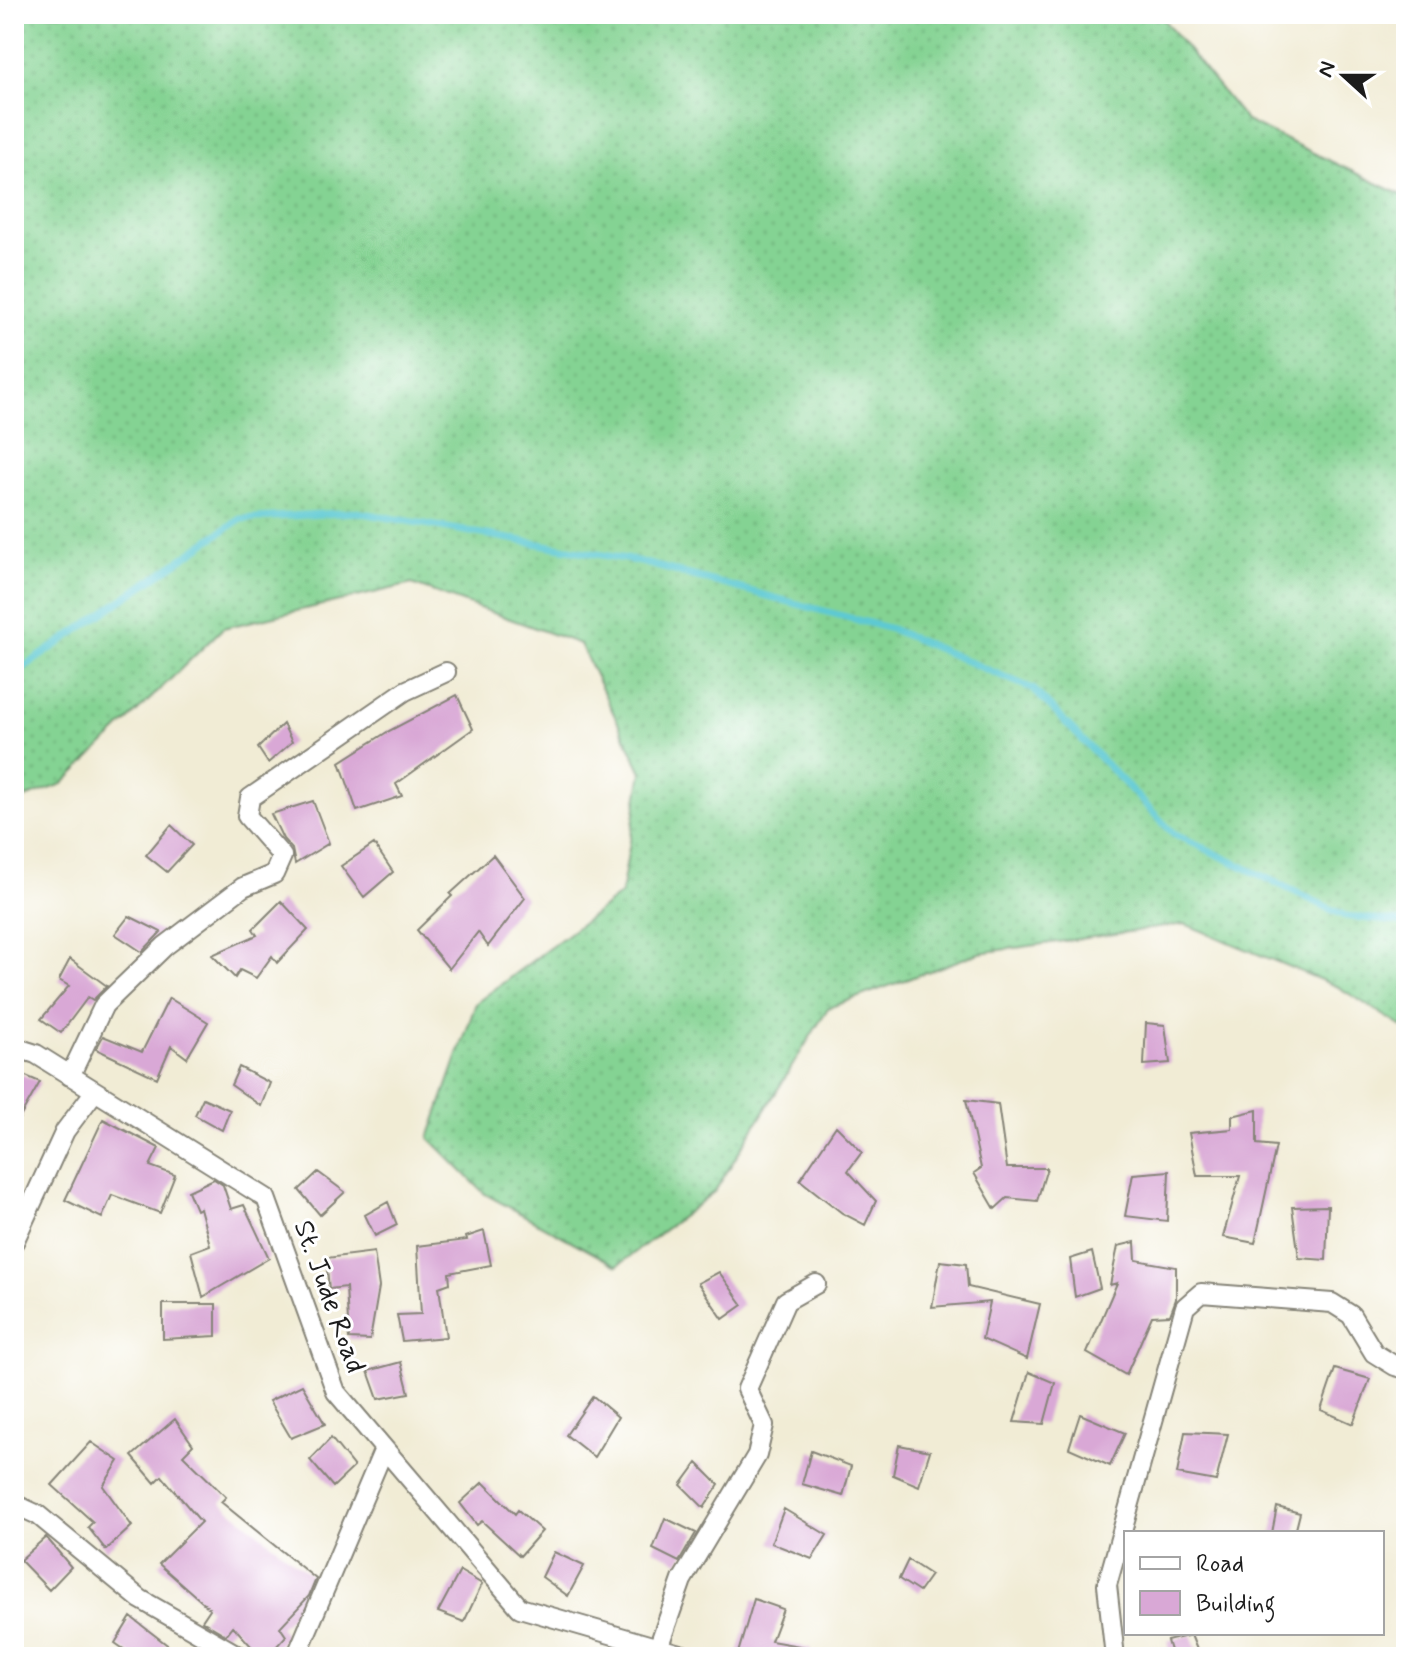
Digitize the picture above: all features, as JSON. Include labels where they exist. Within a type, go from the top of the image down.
[{"type":"street","points":[[70,1076],[104,1005],[165,946],[243,887],[274,874],[282,856],[247,816],[250,798],[405,691],[446,672]]},
{"type":"street","name":"St. Jude Road","points":[[14,1047],[36,1054],[266,1198],[336,1392],[520,1608],[690,1657]]},
{"type":"street","points":[[14,1242],[65,1131],[95,1091]]},
{"type":"street","points":[[658,1648],[682,1580],[757,1455],[764,1425],[747,1389],[786,1301],[816,1284]]},
{"type":"street","points":[[1115,1657],[1107,1585],[1185,1307],[1201,1293],[1332,1303],[1351,1315],[1374,1353],[1406,1369]]},
{"type":"street","points":[[296,1657],[384,1449]]},
{"type":"street","points":[[14,1504],[38,1515],[140,1599],[241,1657]]},
{"type":"green space","points":[[14,14],[1159,14],[1246,121],[1406,197],[1406,1029],[1338,987],[1185,924],[979,953],[828,1008],[715,1191],[617,1266],[485,1194],[429,1138],[476,1003],[621,894],[642,772],[580,644],[412,584],[223,628],[63,784],[14,802]]},
{"type":"building","points":[[457,695],[473,729],[396,784],[402,796],[357,811],[340,762],[387,732]]},
{"type":"building","points":[[283,724],[292,742],[268,763],[258,748]]},
{"type":"building","points":[[313,801],[329,843],[295,864],[292,849],[283,839],[271,814]]},
{"type":"building","points":[[171,825],[192,845],[167,872],[146,855]]},
{"type":"building","points":[[374,844],[393,872],[364,897],[341,866]]},
{"type":"building","points":[[493,855],[525,898],[488,946],[478,932],[449,969],[417,930],[452,896],[450,894]]},
{"type":"building","points":[[281,901],[308,930],[277,963],[272,956],[256,978],[240,970],[235,978],[212,955],[257,935],[253,929]]},
{"type":"building","points":[[129,916],[161,932],[142,952],[115,934]]},
{"type":"building","points":[[70,959],[107,986],[93,1000],[88,997],[61,1033],[41,1019],[69,986],[59,980]]},
{"type":"building","points":[[169,998],[208,1022],[187,1058],[171,1046],[157,1078],[96,1049],[103,1036],[142,1052]]},
{"type":"building","points":[[1146,1023],[1165,1025],[1170,1063],[1144,1065]]},
{"type":"building","points":[[239,1067],[270,1083],[261,1106],[231,1085]]},
{"type":"building","points":[[14,1071],[40,1082],[14,1128]]},
{"type":"building","points":[[203,1098],[230,1110],[222,1130],[195,1115]]},
{"type":"building","points":[[966,1100],[998,1104],[1007,1168],[1047,1168],[1037,1201],[1007,1198],[995,1209],[974,1173],[981,1168]]},
{"type":"building","points":[[1257,1110],[1257,1144],[1276,1146],[1255,1243],[1223,1237],[1240,1176],[1197,1176],[1189,1133],[1232,1129],[1232,1116]]},
{"type":"building","points":[[103,1119],[159,1148],[150,1166],[175,1175],[160,1213],[112,1195],[102,1218],[65,1200]]},
{"type":"building","points":[[836,1126],[862,1152],[848,1171],[876,1201],[865,1225],[842,1213],[800,1180]]},
{"type":"building","points":[[1169,1171],[1167,1221],[1125,1216],[1133,1174]]},
{"type":"building","points":[[318,1172],[345,1192],[320,1215],[299,1190]]},
{"type":"building","points":[[214,1179],[223,1185],[231,1209],[244,1205],[269,1258],[203,1297],[191,1252],[210,1245],[200,1208],[196,1210],[188,1191]]},
{"type":"building","points":[[388,1202],[397,1225],[375,1236],[365,1215]]},
{"type":"building","points":[[1328,1206],[1326,1260],[1299,1258],[1292,1207]]},
{"type":"building","points":[[484,1231],[491,1265],[449,1273],[450,1283],[439,1287],[446,1337],[402,1341],[397,1315],[421,1314],[417,1246],[467,1240],[466,1237]]},
{"type":"building","points":[[1135,1242],[1136,1260],[1176,1267],[1176,1299],[1170,1315],[1152,1316],[1126,1375],[1087,1353],[1117,1283],[1110,1285],[1118,1246]]},
{"type":"building","points":[[374,1252],[379,1287],[370,1340],[349,1339],[346,1287],[329,1289],[326,1258]]},
{"type":"building","points":[[1092,1252],[1100,1288],[1075,1297],[1070,1259]]},
{"type":"building","points":[[940,1261],[966,1264],[968,1287],[1040,1304],[1027,1359],[982,1339],[990,1302],[932,1307]]},
{"type":"building","points":[[719,1272],[743,1305],[723,1319],[698,1283]]},
{"type":"building","points":[[163,1304],[216,1304],[216,1336],[163,1339]]},
{"type":"building","points":[[401,1362],[409,1393],[378,1399],[368,1371]]},
{"type":"building","points":[[1335,1369],[1370,1379],[1353,1424],[1321,1410]]},
{"type":"building","points":[[1029,1372],[1055,1383],[1044,1424],[1014,1422]]},
{"type":"building","points":[[302,1385],[325,1424],[291,1438],[269,1401]]},
{"type":"building","points":[[593,1396],[618,1417],[594,1457],[566,1435]]},
{"type":"building","points":[[1080,1414],[1125,1433],[1110,1466],[1069,1448]]},
{"type":"building","points":[[175,1419],[193,1445],[183,1455],[226,1497],[221,1502],[316,1579],[309,1596],[280,1627],[286,1636],[267,1657],[261,1657],[233,1626],[226,1635],[202,1621],[210,1609],[159,1564],[201,1522],[162,1476],[155,1483],[132,1456]]},
{"type":"building","points":[[1185,1432],[1228,1434],[1216,1481],[1177,1474]]},
{"type":"building","points":[[331,1438],[354,1467],[333,1487],[310,1460]]},
{"type":"building","points":[[91,1442],[119,1461],[103,1486],[132,1526],[106,1550],[88,1527],[93,1522],[52,1485]]},
{"type":"building","points":[[899,1445],[930,1451],[919,1486],[893,1475]]},
{"type":"building","points":[[811,1451],[851,1466],[843,1496],[802,1484]]},
{"type":"building","points":[[697,1463],[719,1485],[704,1508],[681,1485]]},
{"type":"building","points":[[483,1482],[515,1514],[518,1510],[542,1531],[520,1556],[482,1521],[477,1525],[460,1503]]},
{"type":"building","points":[[1277,1507],[1300,1513],[1296,1531],[1272,1531]]},
{"type":"building","points":[[784,1509],[827,1535],[812,1559],[771,1543]]},
{"type":"building","points":[[665,1518],[696,1533],[679,1562],[653,1549]]},
{"type":"building","points":[[46,1537],[71,1567],[49,1590],[20,1560]]},
{"type":"building","points":[[554,1552],[584,1566],[568,1596],[542,1577]]},
{"type":"building","points":[[908,1560],[931,1575],[919,1592],[899,1579]]},
{"type":"building","points":[[460,1571],[482,1584],[464,1622],[438,1612]]},
{"type":"building","points":[[754,1599],[783,1609],[771,1641],[811,1648],[810,1657],[754,1657],[738,1653]]},
{"type":"building","points":[[131,1617],[183,1657],[135,1657],[115,1643]]},
{"type":"building","points":[[1191,1635],[1200,1657],[1172,1657],[1167,1641]]},
{"type":"waterway","points":[[14,674],[240,519],[356,512],[637,561],[891,629],[1033,689],[1173,833],[1345,916],[1406,923]]}]
